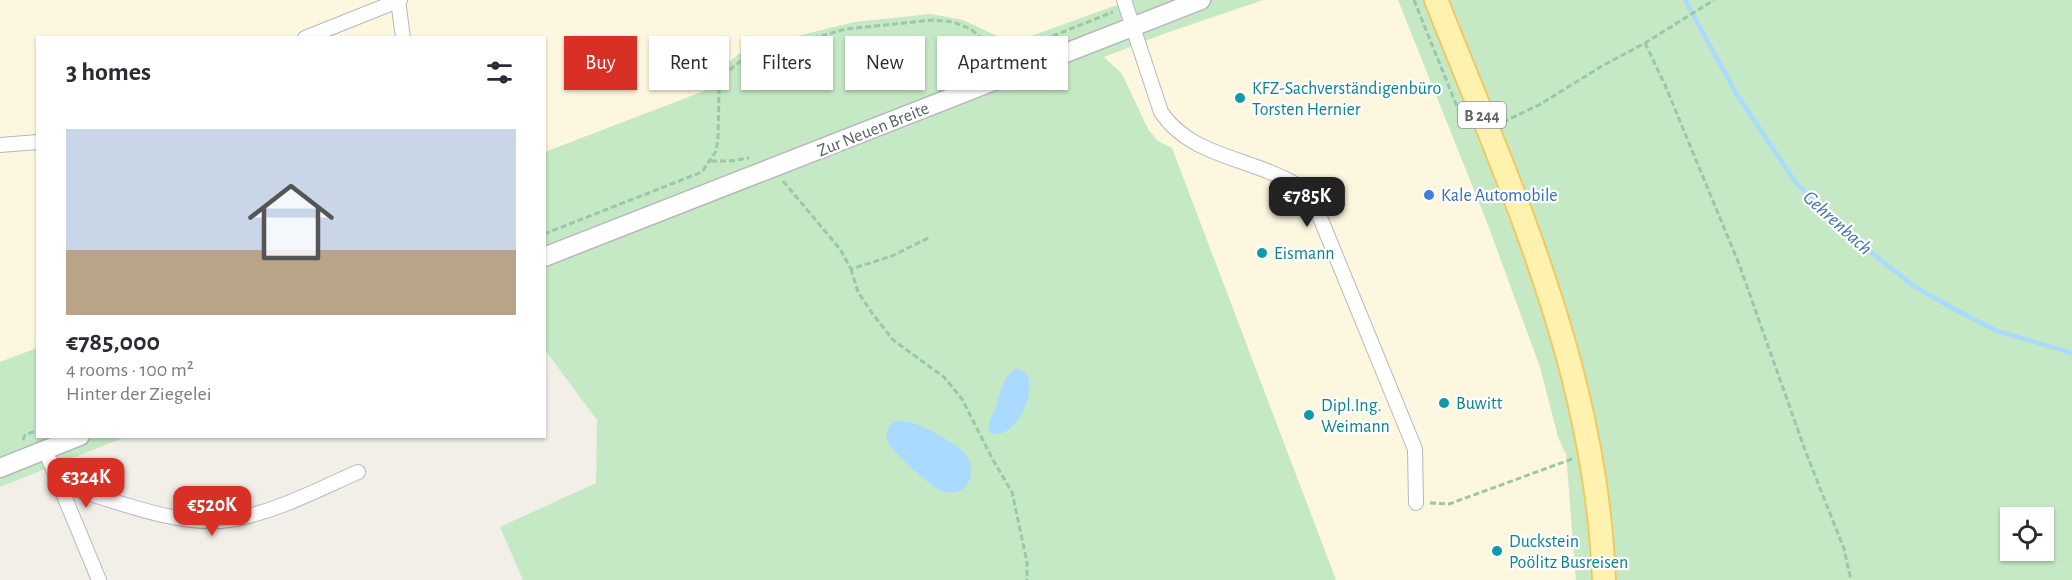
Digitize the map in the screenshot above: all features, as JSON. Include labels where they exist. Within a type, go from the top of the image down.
[{"type":"main road","name":"B 244","points":[[1436,0],[1539,261],[1565,340],[1586,426],[1598,497],[1604,580]]},
{"type":"street","points":[[310,36],[399,0],[403,36]]},
{"type":"street","name":"Zur Neuen Breite","points":[[546,256],[1201,0]]},
{"type":"street","points":[[1126,3],[1161,112],[1169,124],[1180,135],[1195,144],[1289,180],[1307,194],[1317,210],[1415,449],[1416,503]]},
{"type":"street","points":[[0,145],[36,142]]},
{"type":"street","points":[[0,468],[75,438]]},
{"type":"street","points":[[45,450],[99,580]]},
{"type":"street","points":[[59,484],[171,516],[201,521],[227,520],[253,515],[358,472]]},
{"type":"path","points":[[1488,129],[1539,105],[1602,66],[1646,43],[1714,0]]},
{"type":"path","points":[[546,233],[702,172],[716,151],[717,106],[724,77],[748,56],[846,29],[933,20],[953,22],[971,29],[987,44],[1011,50],[1030,45],[1126,3]]},
{"type":"path","points":[[1646,43],[1739,264],[1805,450],[1844,549],[1851,580]]},
{"type":"path","points":[[772,168],[840,249],[851,268],[858,292],[893,340],[944,377],[962,399],[1012,492],[1027,562],[1027,580]]},
{"type":"path","points":[[851,268],[892,256],[930,237]]},
{"type":"path","points":[[1416,503],[1449,504],[1577,458]]},
{"type":"shaded area","points":[[0,0],[1131,0],[1031,36],[997,36],[963,20],[931,14],[855,22],[797,36],[741,36],[741,53],[729,62],[729,36],[649,36],[649,90],[704,91],[546,152],[546,36],[36,36],[36,348],[0,362]]},
{"type":"shaded area","points":[[1263,0],[1398,0],[1488,225],[1540,367],[1562,451],[1566,453],[1576,580],[1336,580],[1172,148],[1158,141],[1148,129],[1122,74],[1104,57]]},
{"type":"green space","points":[[1131,0],[1263,0],[1104,57],[1122,74],[1148,129],[1158,141],[1172,148],[1336,580],[523,580],[500,527],[596,483],[597,420],[546,351],[546,152],[705,90],[729,90],[729,62],[741,53],[741,90],[833,90],[833,36],[797,36],[855,22],[931,14],[963,20],[997,36],[937,36],[937,90],[1068,90],[1068,36],[1031,36]]},
{"type":"green space","points":[[1398,0],[2072,0],[2072,580],[1576,580],[1566,453],[1558,437],[1540,367],[1488,225]]},
{"type":"green space","points":[[36,348],[36,438],[122,438],[0,487],[0,362]]},
{"type":"water","points":[[1016,369],[1025,373],[1030,382],[1025,407],[1009,429],[999,434],[989,432],[990,420],[1003,384]]},
{"type":"water","points":[[896,421],[925,428],[962,450],[971,468],[969,480],[964,488],[955,492],[941,491],[903,460],[887,440],[889,426]]},
{"type":"waterway","name":"Gehrenbach","points":[[1685,0],[1736,93],[1796,183],[1854,239],[1915,287],[1956,310],[1997,331],[2072,353]]},
{"type":"place","name":"KFZ-Sachverständigenbüro Torsten Hernier","points":[[1240,98]]},
{"type":"place","name":"Kale Automobile","points":[[1429,195]]},
{"type":"place","name":"Eismann","points":[[1262,253]]},
{"type":"place","name":"Buwitt","points":[[1444,403]]},
{"type":"place","name":"Dipl.Ing. Weimann","points":[[1309,415]]},
{"type":"place","name":"Duckstein Poölitz Busreisen","points":[[1497,551]]}]
